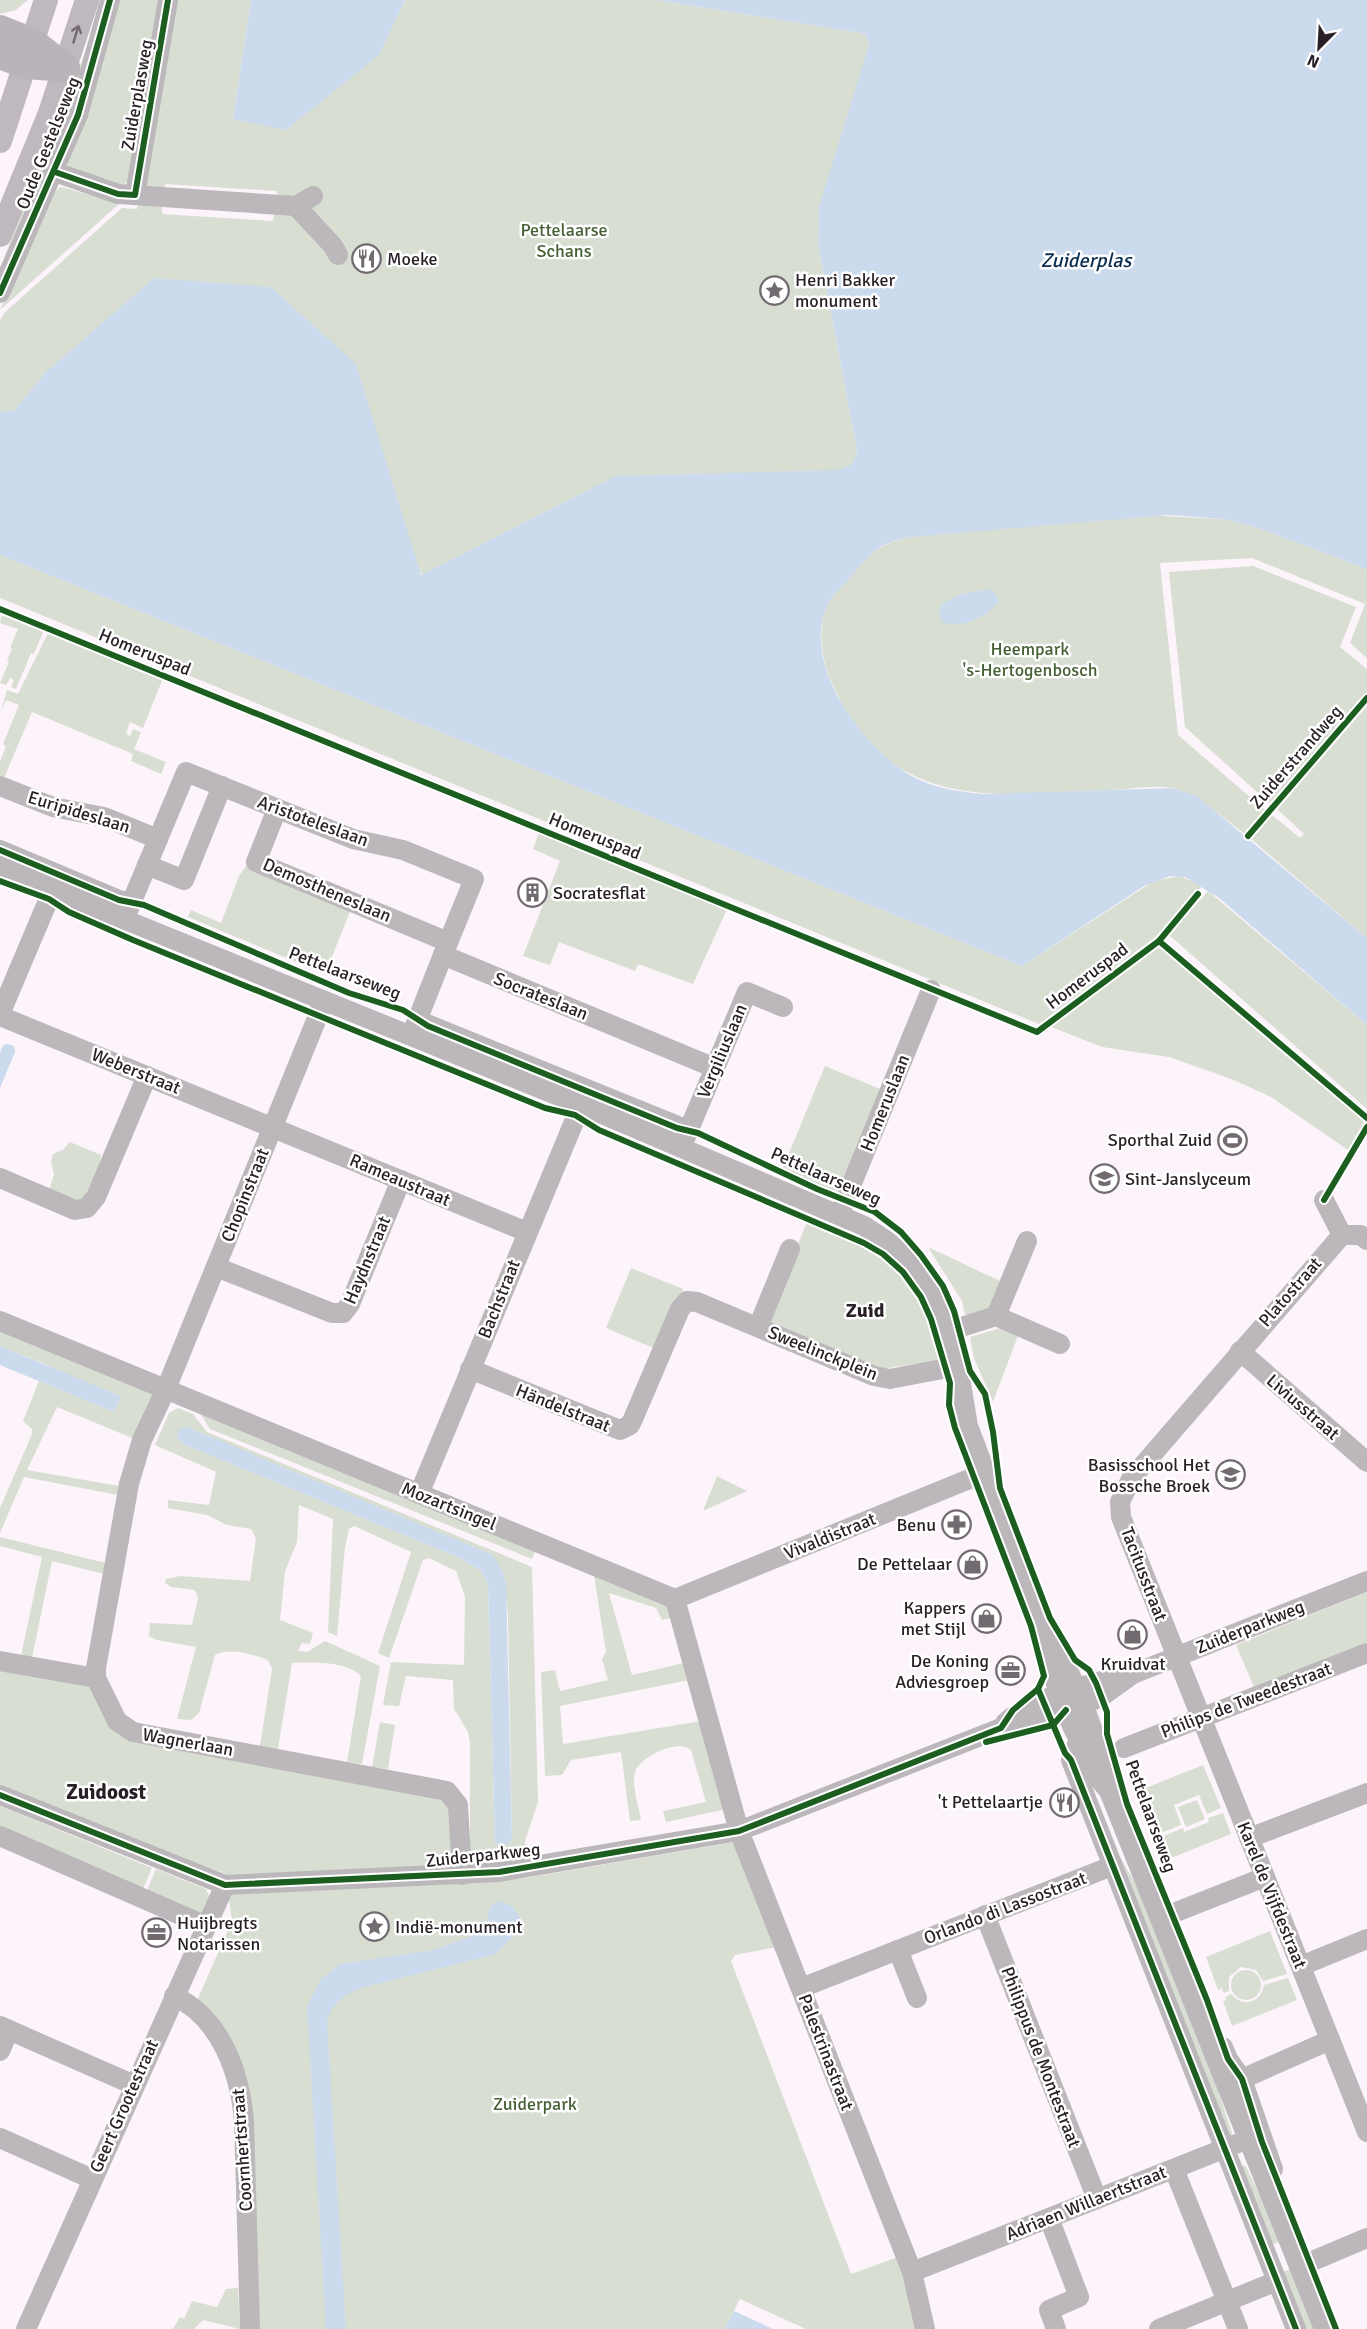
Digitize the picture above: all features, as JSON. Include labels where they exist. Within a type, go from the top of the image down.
[{"type":"highway","points":[[0,29],[20,54],[66,68]]},
{"type":"main road","points":[[0,141],[11,109],[20,54],[46,0]]},
{"type":"main road","points":[[0,235],[66,68],[87,0]]},
{"type":"street","name":"Oude Gestelseweg","points":[[0,293],[55,172],[84,97],[110,0]]},
{"type":"street","name":"Zuiderplasweg","points":[[135,195],[168,0]]},
{"type":"street","points":[[55,172],[118,194],[304,201],[338,255]]},
{"type":"street","name":"Aristoteleslaan","points":[[158,839],[186,772],[353,839],[403,850],[474,879],[446,949]]},
{"type":"street","name":"Euripideslaan","points":[[0,786],[53,807],[104,817],[158,839]]},
{"type":"street","points":[[147,866],[184,880],[222,786]]},
{"type":"street","name":"Demostheneslaan","points":[[278,809],[256,862],[446,949]]},
{"type":"street","points":[[128,910],[158,839]]},
{"type":"street","name":"Pettelaarseweg","points":[[0,850],[324,1001],[414,1027],[685,1139],[864,1226],[909,1261],[929,1287],[949,1330],[958,1366],[964,1377],[983,1440],[984,1473],[1044,1628],[1071,1674],[1071,1700],[1079,1739],[1099,1779],[1116,1799],[1254,2137],[1310,2262],[1336,2329]]},
{"type":"street","name":"Pettelaarseweg","points":[[0,869],[53,889],[128,910]]},
{"type":"street","points":[[0,1015],[53,889]]},
{"type":"street","points":[[414,1027],[446,949]]},
{"type":"street","name":"Socrateslaan","points":[[446,949],[716,1068]]},
{"type":"street","name":"Homeruslaan","points":[[839,1215],[931,990]]},
{"type":"street","name":"Vergiliuslaan","points":[[685,1139],[747,992],[783,1007]]},
{"type":"street","name":"Chopinstraat","points":[[166,1389],[324,1001]]},
{"type":"street","name":"Weberstraat","points":[[0,1015],[273,1127]]},
{"type":"street","name":"Pettelaarseweg","points":[[414,1027],[581,1105],[685,1139]]},
{"type":"street","points":[[0,1178],[75,1210],[87,1208],[96,1197],[147,1076]]},
{"type":"street","name":"Bachstraat","points":[[419,1494],[526,1232],[581,1105]]},
{"type":"street","name":"Rameaustraat","points":[[273,1127],[526,1232]]},
{"type":"street","name":"Haydnstraat","points":[[216,1267],[332,1313],[343,1313],[350,1304],[401,1180]]},
{"type":"street","points":[[1324,1200],[1342,1234],[1361,1235],[1367,1240]]},
{"type":"street","name":"Platostraat","points":[[1240,1351],[1342,1234]]},
{"type":"street","points":[[996,1316],[1027,1241]]},
{"type":"street","name":"Sweelinckplein","points":[[758,1327],[790,1249]]},
{"type":"street","name":"Händelstraat","points":[[470,1369],[620,1430],[630,1425],[680,1309],[687,1302]]},
{"type":"street","name":"Sweelinckplein","points":[[687,1302],[697,1302],[874,1376],[890,1379],[958,1366]]},
{"type":"street","points":[[949,1330],[996,1316],[1060,1344]]},
{"type":"street","name":"Mozartsingel","points":[[0,1321],[675,1599]]},
{"type":"street","name":"Liviusstraat","points":[[1240,1351],[1367,1462]]},
{"type":"street","name":"Tacitusstraat","points":[[1177,1657],[1121,1517],[1120,1502],[1131,1479],[1240,1351]]},
{"type":"street","points":[[0,1661],[96,1678],[129,1484],[142,1440],[166,1389]]},
{"type":"street","name":"Vivaldistraat","points":[[675,1599],[984,1473]]},
{"type":"street","name":"Zuiderparkweg","points":[[0,1795],[225,1885],[462,1875],[519,1869],[739,1831],[1001,1728],[1008,1720],[1043,1701],[1071,1700],[1119,1686],[1133,1674],[1367,1581]]},
{"type":"street","points":[[675,1599],[739,1831]]},
{"type":"street","name":"Philips de Tweedestraat","points":[[1124,1748],[1367,1653]]},
{"type":"street","name":"Karel de Vijfdestraat","points":[[1177,1657],[1330,2040],[1360,2093],[1367,2132]]},
{"type":"street","name":"Wagnerlaan","points":[[96,1678],[117,1721],[133,1732],[447,1791],[458,1805],[462,1875]]},
{"type":"street","name":"Pettelaarseweg","points":[[1071,1700],[1171,1914],[1228,2059],[1242,2079],[1254,2137],[1324,2329]]},
{"type":"street","points":[[1079,1739],[1071,1760],[1296,2329]]},
{"type":"street","points":[[1249,1838],[1367,1792]]},
{"type":"street","name":"Palestrinastraat","points":[[739,1831],[912,2272],[925,2329]]},
{"type":"street","points":[[0,1836],[206,1926]]},
{"type":"street","name":"Orlando di Lassostraat","points":[[801,1988],[1112,1866]]},
{"type":"street","points":[[1171,1914],[1265,1877]]},
{"type":"street","name":"Geert Grootestraat","points":[[26,2329],[225,1885]]},
{"type":"street","name":"Philippus de Montestraat","points":[[985,1915],[1097,2199]]},
{"type":"street","points":[[1301,1966],[1367,1939]]},
{"type":"street","points":[[898,1950],[917,1998]]},
{"type":"street","name":"Coornhertstraat","points":[[174,1996],[190,2006],[214,2030],[227,2051],[239,2087],[244,2121],[250,2329]]},
{"type":"street","points":[[0,2051],[5,2028],[134,2085]]},
{"type":"street","points":[[1242,2079],[1330,2040]]},
{"type":"street","name":"Adriaen Willaertstraat","points":[[912,2272],[1254,2137]]},
{"type":"street","points":[[0,2138],[92,2179]]},
{"type":"street","points":[[1174,2169],[1238,2329]]},
{"type":"street","points":[[1049,2218],[1079,2297],[1049,2310],[1056,2329]]},
{"type":"street","points":[[1310,2262],[1367,2238]]},
{"type":"street","points":[[1159,2329],[1277,2281]]},
{"type":"green space","points":[[0,0],[28,0],[16,10],[0,14]]},
{"type":"green space","points":[[116,0],[163,0],[131,180],[119,187],[68,171],[68,160]]},
{"type":"green space","name":"Pettelaarse Schans","points":[[173,0],[251,0],[233,119],[379,55],[405,0],[656,0],[861,33],[866,36],[869,45],[818,244],[857,450],[856,460],[850,467],[425,575],[45,373],[14,412],[0,412],[0,320],[4,313],[122,208],[137,209],[138,204],[162,205],[162,214],[273,221],[277,191],[165,184],[164,193],[147,188],[144,182]]},
{"type":"green space","points":[[85,53],[91,62],[0,288],[0,268]]},
{"type":"green space","points":[[61,187],[120,203],[0,310],[56,190]]},
{"type":"green space","name":"Heempark 's-Hertogenbosch","points":[[1141,515],[1224,519],[1258,528],[1367,569],[1367,658],[1350,643],[1365,604],[1252,558],[1160,563],[1178,735],[1265,810],[1245,834],[1201,801],[1173,788],[1147,787],[1016,794],[978,793],[943,786],[910,774],[880,753],[854,723],[827,670],[822,647],[822,623],[830,601],[868,556],[886,544],[911,537]]},
{"type":"green space","points":[[0,555],[1022,966],[1154,881],[1180,876],[1202,886],[1166,929],[1039,1024],[0,598]]},
{"type":"green space","points":[[1253,566],[1356,607],[1340,647],[1367,669],[1367,692],[1275,799],[1269,803],[1185,727],[1169,572]]},
{"type":"green space","points":[[2,612],[44,630],[34,654],[31,653],[16,689],[11,687],[14,680],[10,678],[6,685],[0,683],[9,662],[7,660],[12,649],[10,648],[18,629],[0,623]]},
{"type":"green space","points":[[49,631],[163,678],[143,728],[130,722],[126,734],[130,736],[133,729],[141,732],[134,749],[166,762],[161,774],[131,761],[133,754],[32,712],[4,778],[0,775],[0,762],[6,746],[3,744],[19,705],[6,700],[0,714],[7,690],[18,694]]},
{"type":"green space","points":[[1367,704],[1367,938],[1251,839],[1271,814],[1300,838],[1304,834],[1277,809]]},
{"type":"green space","points":[[539,833],[727,909],[693,984],[638,964],[635,971],[559,942],[550,965],[523,956],[560,861],[533,849]]},
{"type":"green space","points":[[248,863],[353,904],[325,974],[188,917],[191,910],[221,923],[239,876]]},
{"type":"green space","points":[[1208,891],[1367,1025],[1367,1109],[1169,935]]},
{"type":"green space","points":[[1159,946],[1364,1118],[1363,1125],[1348,1150],[1271,1097],[1234,1080],[1169,1057],[1102,1047],[1049,1026],[1150,950]]},
{"type":"green space","points":[[825,1066],[885,1091],[840,1197],[782,1170]]},
{"type":"green space","points":[[70,1142],[101,1155],[95,1188],[83,1206],[48,1194],[54,1174],[51,1162],[53,1154],[63,1150]]},
{"type":"green space","points":[[807,1222],[863,1247],[895,1270],[909,1284],[929,1320],[938,1361],[880,1369],[767,1320]]},
{"type":"green space","points":[[928,1247],[1000,1281],[988,1309],[965,1315],[962,1301]]},
{"type":"green space","points":[[631,1268],[683,1289],[658,1350],[606,1328]]},
{"type":"green space","points":[[0,1326],[153,1394],[137,1440],[57,1407],[27,1470],[125,1487],[123,1496],[24,1477],[0,1533],[0,1508],[32,1434],[32,1429],[23,1421],[39,1381],[114,1412],[50,1366],[0,1346]]},
{"type":"green space","points":[[1004,1327],[1019,1333],[993,1402],[974,1358],[970,1337]]},
{"type":"green space","points":[[178,1408],[193,1414],[207,1432],[532,1567],[538,1802],[525,1841],[526,1853],[481,1859],[470,1851],[470,1743],[468,1732],[454,1709],[453,1680],[406,1676],[399,1706],[383,1705],[391,1662],[464,1665],[465,1597],[456,1571],[429,1558],[423,1560],[389,1658],[378,1653],[411,1552],[354,1526],[349,1529],[345,1547],[337,1636],[328,1632],[333,1519],[299,1505],[297,1542],[285,1571],[280,1620],[313,1633],[310,1644],[302,1643],[298,1651],[307,1652],[325,1641],[380,1666],[362,1764],[347,1762],[361,1676],[355,1671],[338,1665],[292,1663],[278,1749],[260,1746],[272,1669],[268,1660],[255,1656],[234,1651],[215,1655],[199,1713],[191,1720],[177,1719],[196,1647],[157,1640],[149,1636],[150,1623],[192,1625],[198,1598],[195,1590],[171,1587],[165,1583],[166,1579],[180,1576],[250,1581],[256,1538],[251,1529],[227,1525],[207,1515],[168,1508],[168,1500],[209,1505],[216,1472],[155,1445],[169,1413]],"holes":[[[183,1444],[503,1572],[508,1616],[512,1838],[509,1844],[495,1844],[488,1584],[480,1570],[460,1558]]]},
{"type":"green space","points":[[199,1411],[536,1549],[532,1559],[210,1429]]},
{"type":"green space","points":[[717,1476],[747,1491],[703,1511]]},
{"type":"green space","points":[[0,1537],[110,1564],[108,1575],[52,1561],[32,1658],[21,1656],[42,1557],[0,1546]]},
{"type":"green space","points":[[593,1569],[665,1597],[671,1618],[662,1620],[656,1608],[609,1593],[632,1675],[684,1663],[689,1680],[560,1706],[563,1744],[701,1721],[727,1809],[666,1822],[663,1811],[706,1802],[691,1750],[685,1747],[677,1746],[659,1751],[638,1767],[634,1783],[641,1820],[630,1821],[621,1752],[571,1760],[562,1775],[545,1776],[541,1672],[555,1670],[560,1691],[608,1680],[602,1659],[606,1652]]},
{"type":"green space","points":[[1367,1592],[1367,1648],[1256,1692],[1236,1645]]},
{"type":"green space","name":"Zuiderpark","points":[[0,1669],[91,1687],[112,1725],[442,1796],[450,1807],[454,1883],[525,1878],[736,1842],[777,1947],[735,1955],[731,1961],[851,2274],[898,2257],[917,2329],[806,2329],[740,2299],[724,2329],[256,2329],[249,2121],[196,2003],[232,1921],[226,1874],[160,1850],[0,1785]]},
{"type":"green space","points":[[380,1722],[395,1725],[388,1769],[372,1767]]},
{"type":"green space","points":[[1203,1765],[1221,1808],[1207,1814],[1199,1795],[1174,1805],[1181,1825],[1156,1835],[1138,1791]]},
{"type":"green space","points":[[1197,1800],[1205,1819],[1186,1827],[1178,1807]]},
{"type":"green space","points":[[0,1806],[152,1868],[142,1891],[0,1829]]},
{"type":"green space","points":[[1223,1813],[1231,1834],[1166,1860],[1159,1842],[1163,1841],[1161,1837],[1183,1828],[1184,1832],[1209,1822],[1208,1818]]},
{"type":"green space","points":[[1118,1854],[1137,1886],[1214,2078],[1232,2133],[1230,2138]]},
{"type":"green space","points":[[156,1869],[206,1889],[210,1898],[203,1913],[198,1915],[146,1893]]},
{"type":"green space","points":[[1270,1931],[1287,1974],[1263,1981],[1256,1970],[1241,1967],[1229,1977],[1229,1991],[1223,1993],[1222,1988],[1218,1990],[1206,1957]]},
{"type":"green space","points":[[1246,1970],[1252,1971],[1260,1979],[1260,1991],[1252,1999],[1246,2000],[1240,1999],[1232,1991],[1231,1985],[1232,1979],[1240,1971]]},
{"type":"green space","points":[[1288,1978],[1297,2000],[1232,2026],[1223,2001],[1226,2000],[1225,1997],[1231,1994],[1241,2001],[1251,2002],[1259,1996],[1264,1985]]},
{"type":"green space","points":[[1245,2165],[1262,2199],[1279,2242],[1268,2246],[1237,2168]]},
{"type":"green space","points":[[1290,2269],[1314,2329],[1300,2329],[1278,2274]]},
{"type":"green space","points":[[238,2288],[240,2329],[203,2320],[194,2329],[173,2329],[180,2317],[184,2319],[192,2301],[217,2307],[226,2289]]},
{"type":"water","points":[[251,0],[405,0],[379,55],[286,130],[233,119]]},
{"type":"water","name":"Zuiderplas","points":[[656,0],[1367,0],[1367,569],[1258,528],[1224,519],[1168,515],[911,537],[882,546],[875,551],[833,596],[822,622],[821,647],[827,673],[854,722],[891,761],[910,775],[928,783],[956,791],[985,794],[1173,788],[1197,796],[1367,938],[1367,1025],[1219,898],[1185,877],[1170,876],[1144,886],[1022,966],[0,555],[0,412],[14,411],[45,373],[154,278],[271,287],[356,364],[421,575],[616,476],[835,470],[851,464],[857,450],[818,244],[819,207],[869,45],[866,36],[861,33]]},
{"type":"water","points":[[988,589],[995,593],[999,600],[981,617],[956,624],[941,621],[939,610],[942,604],[958,595]]},
{"type":"water","points":[[3,1045],[14,1046],[15,1052],[0,1088],[0,1053]]},
{"type":"water","points":[[0,1346],[121,1396],[114,1412],[0,1365]]},
{"type":"water","points":[[187,1427],[493,1555],[503,1572],[506,1584],[512,1838],[509,1844],[495,1844],[488,1584],[480,1570],[460,1558],[183,1444],[177,1437],[179,1429]]},
{"type":"water","points":[[499,1901],[512,1906],[520,1917],[511,1938],[493,1955],[361,1988],[340,2001],[329,2015],[327,2022],[346,2329],[326,2329],[307,2006],[321,1979],[341,1964],[433,1950],[467,1938],[485,1927],[490,1907]]},
{"type":"water","points":[[734,2311],[773,2329],[724,2329]]},
{"type":"cycle path","points":[[0,293],[78,115],[110,0]]},
{"type":"cycle path","points":[[55,172],[118,194],[135,195],[168,0]]},
{"type":"cycle path","name":"Homeruspad","points":[[0,609],[1037,1032],[1159,941],[1198,894]]},
{"type":"cycle path","name":"Zuiderstrandweg","points":[[1248,836],[1367,698]]},
{"type":"cycle path","points":[[0,850],[119,900],[144,905],[349,993],[403,1010],[428,1026],[677,1128],[698,1133],[817,1189],[875,1212],[901,1232],[943,1286],[954,1311],[970,1371],[985,1394],[993,1432],[1000,1488],[1050,1618],[1075,1660],[1089,1670],[1096,1683],[1107,1712],[1107,1734],[1127,1804],[1207,2000],[1228,2059],[1242,2079],[1262,2142],[1336,2329]]},
{"type":"cycle path","points":[[0,881],[49,899],[69,912],[133,940],[545,1108],[575,1115],[599,1130],[864,1243],[883,1254],[903,1272],[921,1297],[931,1319],[950,1383],[949,1405],[955,1428],[1031,1626],[1044,1676],[1038,1689],[1065,1753],[1071,1760],[1296,2329]]},
{"type":"cycle path","points":[[1159,941],[1367,1118]]},
{"type":"cycle path","points":[[1324,1200],[1367,1127]]},
{"type":"cycle path","points":[[0,1795],[225,1885],[499,1872],[739,1831],[1001,1728],[1013,1710],[1038,1689]]},
{"type":"cycle path","points":[[986,1742],[1053,1725],[1066,1710]]},
{"type":"place","name":"Moeke","points":[[366,259]]},
{"type":"place","name":"Henri Bakker monument","points":[[774,290]]},
{"type":"place","name":"Socratesflat","points":[[532,893]]},
{"type":"place","name":"Sporthal Zuid","points":[[1233,1140]]},
{"type":"place","name":"Sint-Janslyceum","points":[[1104,1179]]},
{"type":"place","name":"Basisschool Het Bossche Broek","points":[[1231,1475]]},
{"type":"place","name":"Benu","points":[[957,1525]]},
{"type":"place","name":"De Pettelaar","points":[[973,1564]]},
{"type":"place","name":"Kappers met Stijl","points":[[987,1618]]},
{"type":"place","name":"Kruidvat","points":[[1133,1635]]},
{"type":"place","name":"De Koning Adviesgroep","points":[[1010,1671]]},
{"type":"place","name":"'t Pettelaartje","points":[[1064,1802]]},
{"type":"place","name":"Indië-monument","points":[[374,1927]]},
{"type":"place","name":"Huijbregts Notarissen","points":[[156,1933]]},
{"type":"district","name":"Zuid","points":[[865,1310]]},
{"type":"district","name":"Zuidoost","points":[[106,1792]]}]
